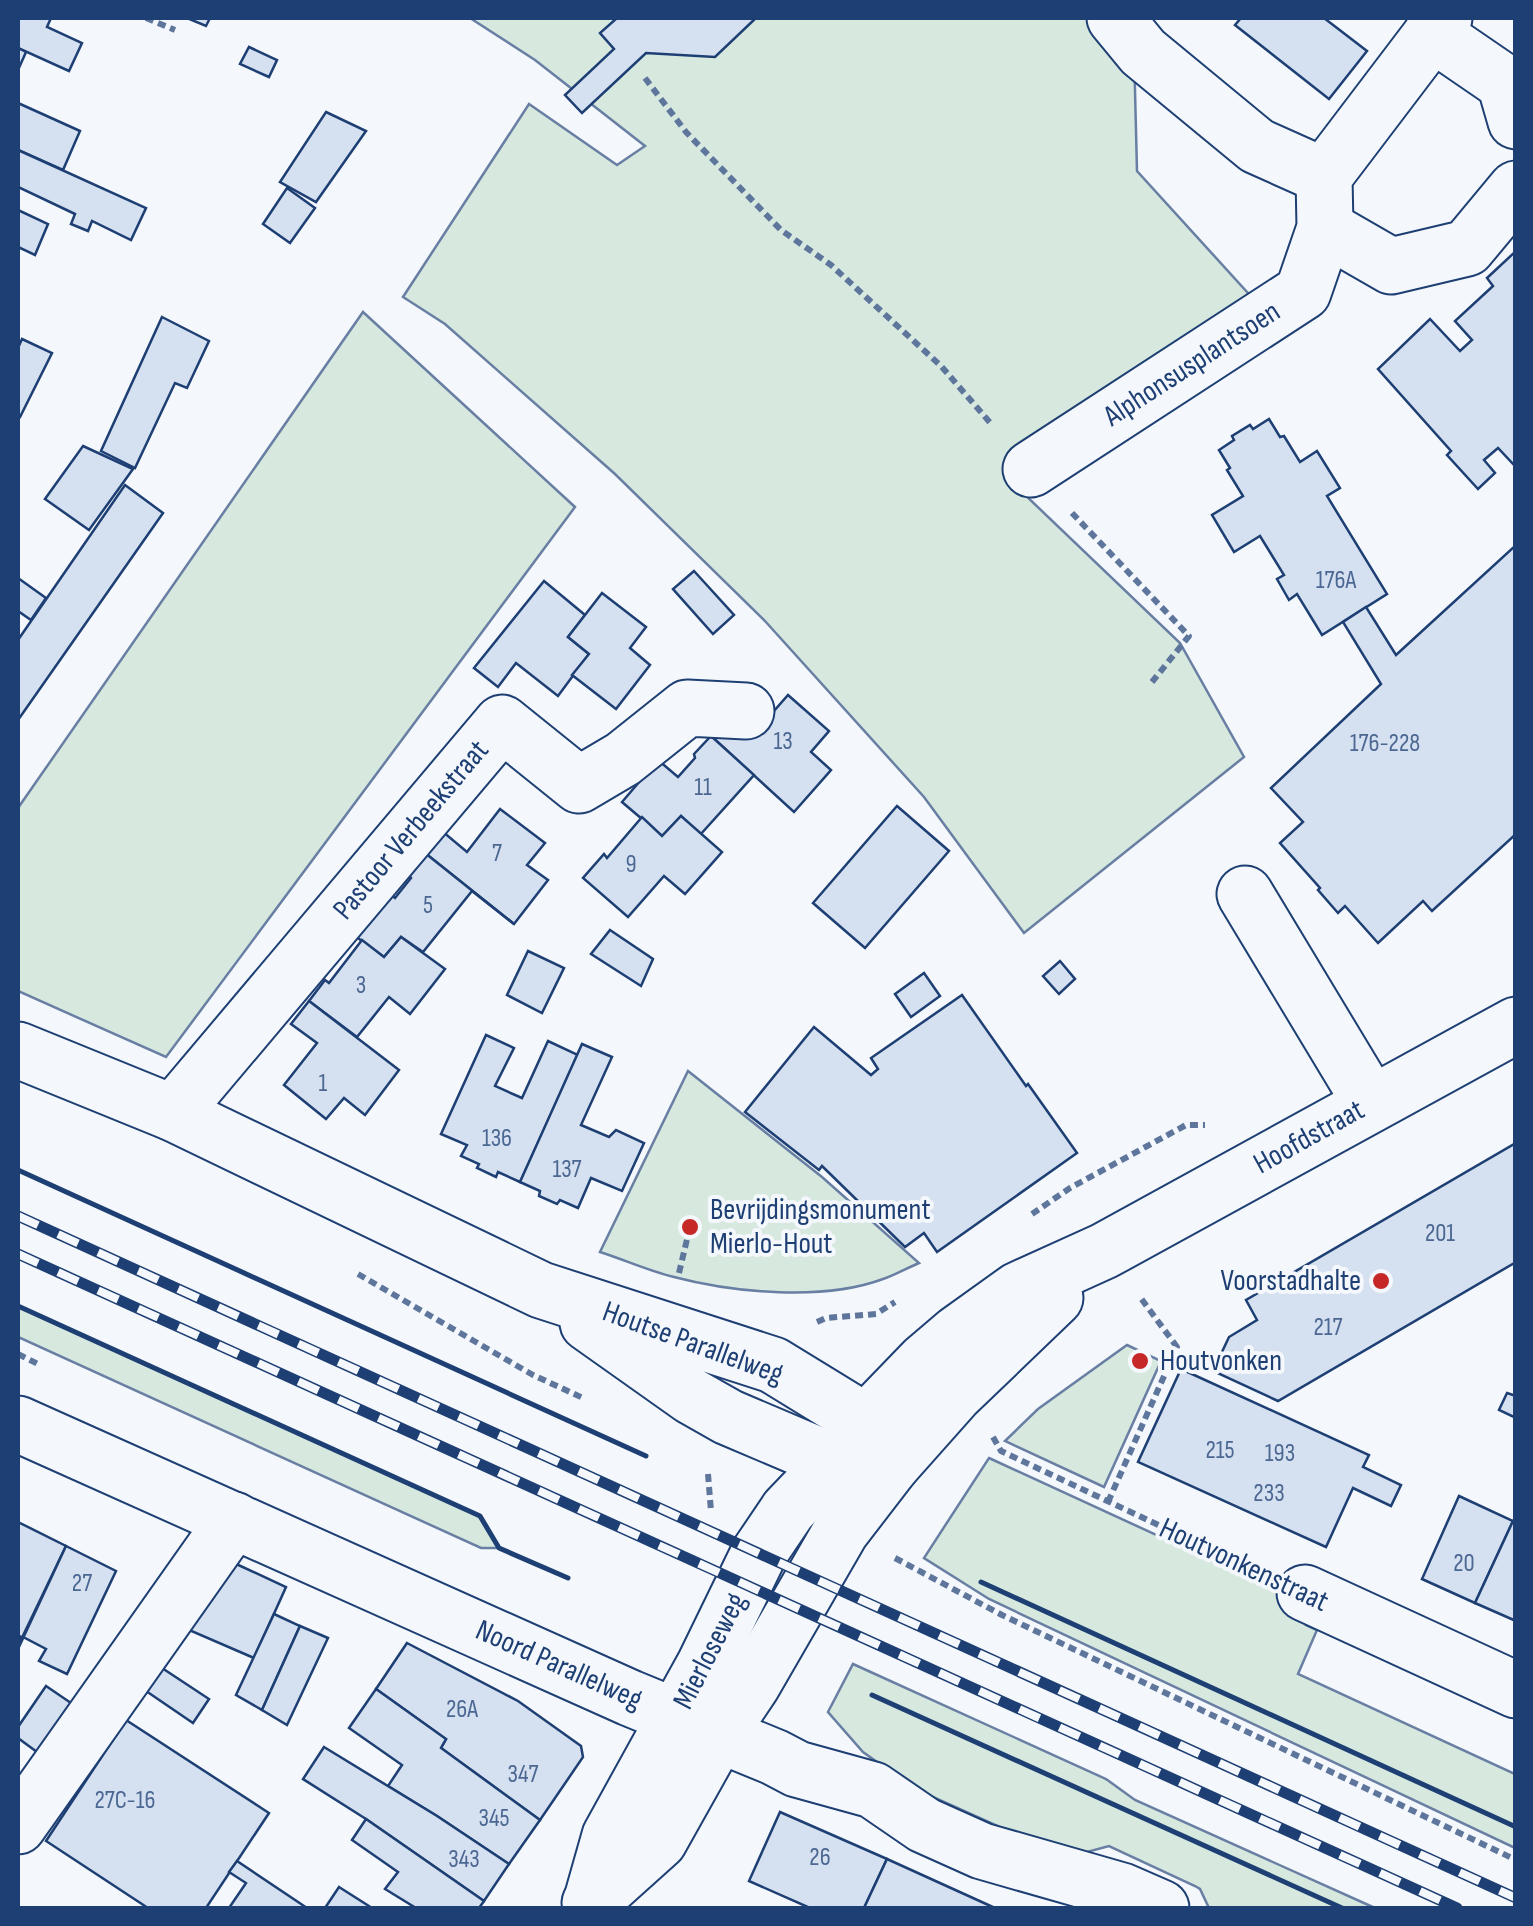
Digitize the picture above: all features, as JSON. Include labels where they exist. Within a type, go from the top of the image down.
[{"type":"street","points":[[1115,18],[1144,52],[1324,202],[1391,266],[1466,248],[1516,189]]},
{"type":"street","points":[[1438,25],[1505,83],[1516,121]]},
{"type":"street","name":"Alphonsusplantsoen","points":[[1031,470],[1303,292],[1324,202],[1438,25]]},
{"type":"street","name":"Pastoor Verbeekstraat","points":[[172,1114],[502,723],[579,785],[623,760],[687,708],[746,711]]},
{"type":"street","points":[[1245,894],[1371,1102]]},
{"type":"street","name":"Hoofdstraat","points":[[864,1450],[954,1394],[1120,1272],[1371,1102],[1516,1025]]},
{"type":"street","name":"Houtse Parallelweg","points":[[18,1050],[172,1114],[541,1290],[728,1417],[864,1450]]},
{"type":"street","name":"Noord Parallelweg","points":[[18,1424],[797,1770],[873,1790],[924,1825],[982,1850],[1122,1891],[1161,1908]]},
{"type":"street","name":"Mierloseweg","points":[[589,1906],[659,1841],[698,1725],[752,1685],[841,1532],[864,1450]]},
{"type":"street","points":[[18,1826],[234,1520]]},
{"type":"street","name":"Houtvonkenstraat","points":[[1305,1594],[1516,1690]]},
{"type":"path","points":[[146,18],[175,30]]},
{"type":"path","points":[[645,78],[686,132],[781,230],[830,265],[941,366],[1031,470],[1189,636],[1152,682]]},
{"type":"path","points":[[678,1281],[688,1236]]},
{"type":"path","points":[[1108,1502],[1177,1347],[1120,1272]]},
{"type":"path","name":"Houtvonkenstraat","points":[[986,1424],[1001,1451],[1305,1594]]},
{"type":"path","points":[[892,1557],[1002,1615],[1514,1859]]},
{"type":"shaded area","points":[[470,18],[1102,18],[1134,50],[1137,171],[1277,325],[1022,492],[1180,643],[1244,757],[1024,933],[924,797],[765,621],[615,474],[445,324],[403,297],[529,104],[617,165],[645,146],[535,60]]},
{"type":"shaded area","points":[[363,312],[575,507],[166,1057],[18,991],[18,808]]},
{"type":"shaded area","points":[[688,1071],[822,1177],[919,1263],[860,1286],[779,1292],[698,1283],[600,1252]]},
{"type":"shaded area","points":[[18,1306],[480,1516],[499,1548],[481,1548],[18,1337]]},
{"type":"shaded area","points":[[1127,1345],[1161,1361],[1104,1487],[1005,1441],[1038,1409]]},
{"type":"shaded area","points":[[989,1458],[1313,1607],[1306,1625],[1317,1630],[1298,1674],[1515,1774],[1515,1848],[989,1599],[924,1558]]},
{"type":"shaded area","points":[[853,1664],[1106,1779],[1135,1800],[1375,1908],[1209,1908],[1200,1889],[1109,1846],[1087,1852],[1013,1833],[915,1789],[863,1752],[828,1712]]},
{"type":"building","points":[[18,18],[51,18],[47,27],[82,43],[69,71],[18,48]]},
{"type":"building","points":[[187,18],[210,18],[206,26]]},
{"type":"building","points":[[617,18],[756,18],[715,57],[646,53],[582,113],[565,95],[614,49],[600,33]]},
{"type":"building","points":[[1241,18],[1324,18],[1367,51],[1329,99],[1235,25]]},
{"type":"building","points":[[249,47],[277,60],[269,77],[240,64]]},
{"type":"building","points":[[18,48],[26,52],[18,70]]},
{"type":"building","points":[[18,103],[80,131],[63,170],[18,150]]},
{"type":"building","points":[[326,112],[366,131],[316,202],[280,182]]},
{"type":"building","points":[[18,150],[146,208],[131,240],[92,221],[88,231],[71,224],[75,214],[18,187]]},
{"type":"building","points":[[287,188],[315,208],[290,243],[263,224]]},
{"type":"building","points":[[18,210],[48,224],[35,255],[18,247]]},
{"type":"building","points":[[1516,251],[1516,467],[1498,448],[1484,460],[1495,473],[1478,489],[1447,455],[1451,451],[1378,369],[1430,319],[1460,351],[1472,340],[1455,321],[1493,286],[1487,278]]},
{"type":"building","points":[[162,317],[209,341],[187,388],[175,383],[135,468],[101,451]]},
{"type":"building","points":[[22,339],[52,353],[20,417],[18,348]]},
{"type":"building","points":[[1269,419],[1300,462],[1317,451],[1340,488],[1327,496],[1387,594],[1322,635],[1297,594],[1289,600],[1277,579],[1284,575],[1260,536],[1234,552],[1212,515],[1243,496],[1219,450],[1234,440],[1232,436]]},
{"type":"building","points":[[83,446],[133,469],[89,530],[45,499]]},
{"type":"building","points":[[125,485],[163,513],[18,720],[18,640]]},
{"type":"building","points":[[1516,545],[1516,834],[1432,911],[1423,901],[1378,943],[1345,906],[1338,913],[1280,843],[1303,822],[1271,788],[1381,684],[1343,622],[1366,607],[1396,655]]},
{"type":"building","points":[[694,571],[734,615],[713,634],[673,589]]},
{"type":"building","points":[[18,578],[46,598],[31,620],[18,611]]},
{"type":"building","points":[[544,581],[585,615],[568,637],[589,654],[558,696],[516,663],[498,687],[474,668]]},
{"type":"building","points":[[602,593],[646,627],[630,648],[650,665],[616,709],[572,675],[589,654],[568,637]]},
{"type":"building","points":[[788,695],[829,731],[811,752],[831,770],[794,812],[711,736],[752,736]]},
{"type":"building","points":[[711,736],[754,775],[700,835],[681,816],[662,836],[622,802],[658,760],[678,777]]},
{"type":"building","points":[[897,806],[949,851],[865,948],[813,903]]},
{"type":"building","points":[[500,809],[545,843],[527,865],[548,880],[514,924],[425,853],[442,831],[467,852]]},
{"type":"building","points":[[681,816],[722,852],[685,894],[664,876],[628,917],[583,878],[604,854],[607,858],[642,817],[662,836]]},
{"type":"building","points":[[425,853],[514,924],[472,891],[423,952],[401,937],[384,957],[340,925],[375,881],[395,898]]},
{"type":"building","points":[[610,930],[653,959],[641,986],[591,954]]},
{"type":"building","points":[[401,937],[445,969],[410,1014],[389,997],[357,1037],[309,1001],[325,980],[329,983],[362,940],[384,957]]},
{"type":"building","points":[[528,951],[564,968],[542,1013],[507,995]]},
{"type":"building","points":[[1060,961],[1075,979],[1059,994],[1043,976]]},
{"type":"building","points":[[924,973],[940,996],[911,1017],[895,994]]},
{"type":"building","points":[[962,995],[1077,1153],[937,1252],[924,1233],[905,1247],[822,1166],[819,1170],[745,1112],[814,1027],[871,1075],[878,1069],[871,1058]]},
{"type":"building","points":[[309,1001],[399,1070],[365,1115],[344,1098],[326,1119],[284,1085],[317,1043],[291,1024]]},
{"type":"building","points":[[486,1035],[514,1048],[495,1086],[522,1098],[548,1041],[578,1055],[520,1182],[477,1168],[479,1164],[461,1156],[467,1145],[441,1134]]},
{"type":"building","points":[[582,1044],[612,1057],[581,1125],[609,1137],[616,1130],[644,1143],[622,1191],[591,1178],[578,1208],[539,1196],[540,1191],[520,1182]]},
{"type":"building","name":"Voorstadhalte","points":[[1516,1143],[1516,1262],[1278,1401],[1213,1371],[1229,1337],[1257,1320],[1246,1300]]},
{"type":"building","name":"Voorstadhalte","points":[[1181,1369],[1369,1455],[1363,1467],[1401,1485],[1391,1506],[1353,1488],[1326,1547],[1138,1462]]},
{"type":"building","points":[[1507,1393],[1516,1396],[1516,1418],[1499,1410]]},
{"type":"building","points":[[1459,1496],[1513,1521],[1475,1603],[1422,1579]]},
{"type":"building","points":[[1513,1521],[1516,1522],[1516,1621],[1475,1603]]},
{"type":"building","points":[[18,1522],[66,1546],[18,1646],[21,1637]]},
{"type":"building","points":[[66,1546],[116,1571],[67,1674],[39,1661],[46,1649],[23,1637]]},
{"type":"building","points":[[234,1563],[286,1587],[254,1658],[189,1630]]},
{"type":"building","points":[[274,1614],[300,1626],[262,1710],[236,1695]]},
{"type":"building","points":[[300,1626],[328,1638],[287,1725],[262,1710]]},
{"type":"building","points":[[407,1643],[518,1701],[581,1746],[583,1757],[540,1820],[441,1748],[446,1739],[376,1689]]},
{"type":"building","points":[[162,1668],[209,1699],[193,1723],[146,1691]]},
{"type":"building","points":[[46,1686],[71,1703],[37,1752],[18,1738],[18,1727]]},
{"type":"building","points":[[376,1689],[446,1739],[441,1748],[540,1820],[509,1864],[388,1786],[402,1765],[349,1728]]},
{"type":"building","points":[[126,1720],[269,1813],[206,1908],[148,1908],[46,1841]]},
{"type":"building","points":[[324,1747],[509,1864],[484,1901],[303,1779]]},
{"type":"building","points":[[780,1812],[887,1859],[864,1908],[810,1908],[749,1881]]},
{"type":"building","points":[[366,1819],[484,1901],[479,1908],[416,1908],[385,1889],[398,1872],[352,1840]]},
{"type":"building","points":[[887,1859],[995,1908],[864,1908]]},
{"type":"building","points":[[237,1861],[307,1908],[229,1908],[246,1883],[229,1872]]},
{"type":"building","points":[[339,1887],[372,1908],[325,1908]]},
{"type":"railway","points":[[18,1216],[1516,1898]]},
{"type":"railway","points":[[18,1254],[1457,1908]]},
{"type":"wall","points":[[18,1170],[646,1456]]},
{"type":"wall","points":[[18,1306],[480,1516],[499,1548],[568,1578]]},
{"type":"wall","points":[[981,1582],[1516,1827]]},
{"type":"wall","points":[[872,1695],[1342,1908]]},
{"type":"place","name":"Bevrijdingsmonument Mierlo-Hout","points":[[690,1227]]},
{"type":"place","name":"Voorstadhalte","points":[[1381,1281]]},
{"type":"place","name":"Houtvonken","points":[[1140,1361]]}]
